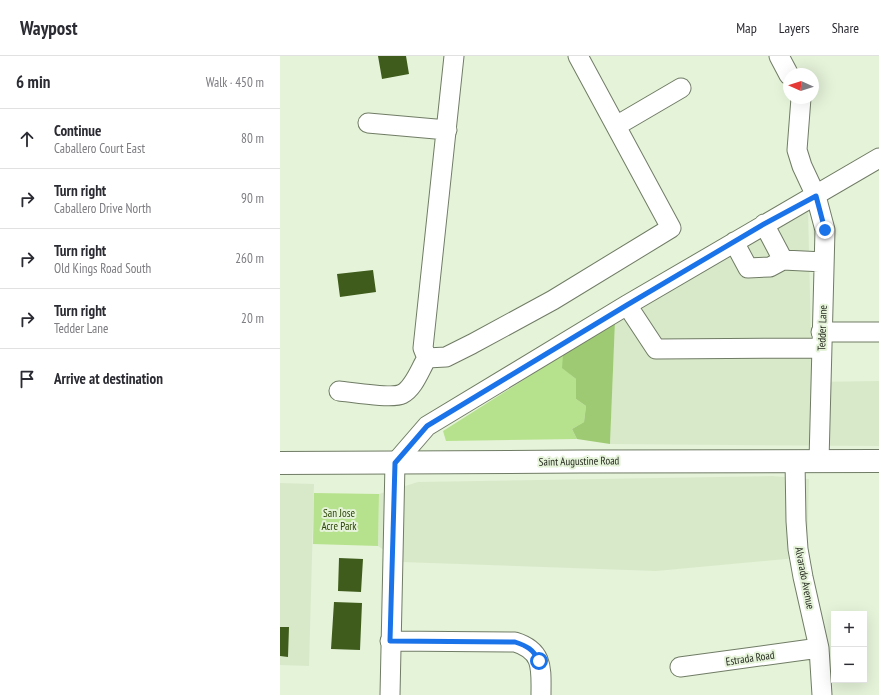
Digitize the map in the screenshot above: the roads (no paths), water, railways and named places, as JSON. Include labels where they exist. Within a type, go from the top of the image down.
[{"type":"main road","name":"Saint Augustine Road","points":[[280,463],[879,461]]},
{"type":"street","points":[[339,391],[388,395],[401,394],[412,384],[426,358],[423,348],[454,56]]},
{"type":"street","points":[[426,358],[446,357],[472,344],[553,300],[670,228],[578,56]]},
{"type":"street","points":[[779,56],[785,68]]},
{"type":"street","points":[[616,126],[682,88]]},
{"type":"street","name":"Tedder Lane","points":[[801,104],[797,150],[802,166],[816,196],[825,230],[819,461]]},
{"type":"street","points":[[368,123],[447,130]]},
{"type":"street","points":[[390,695],[395,463],[427,426],[627,305],[879,158]]},
{"type":"street","points":[[764,224],[783,260]]},
{"type":"street","points":[[734,242],[748,268],[770,267],[783,260],[824,262]]},
{"type":"street","points":[[627,305],[656,349],[821,340],[879,332]]},
{"type":"street","name":"Alvarado Avenue","points":[[795,461],[798,549],[802,577],[820,648],[822,695]]},
{"type":"street","points":[[390,641],[515,642],[526,646],[535,653],[541,671],[541,695]]},
{"type":"street","name":"Estrada Road","points":[[680,667],[820,648]]},
{"type":"park label","name":"San Jose Acre Park","points":[[339,519]]}]
